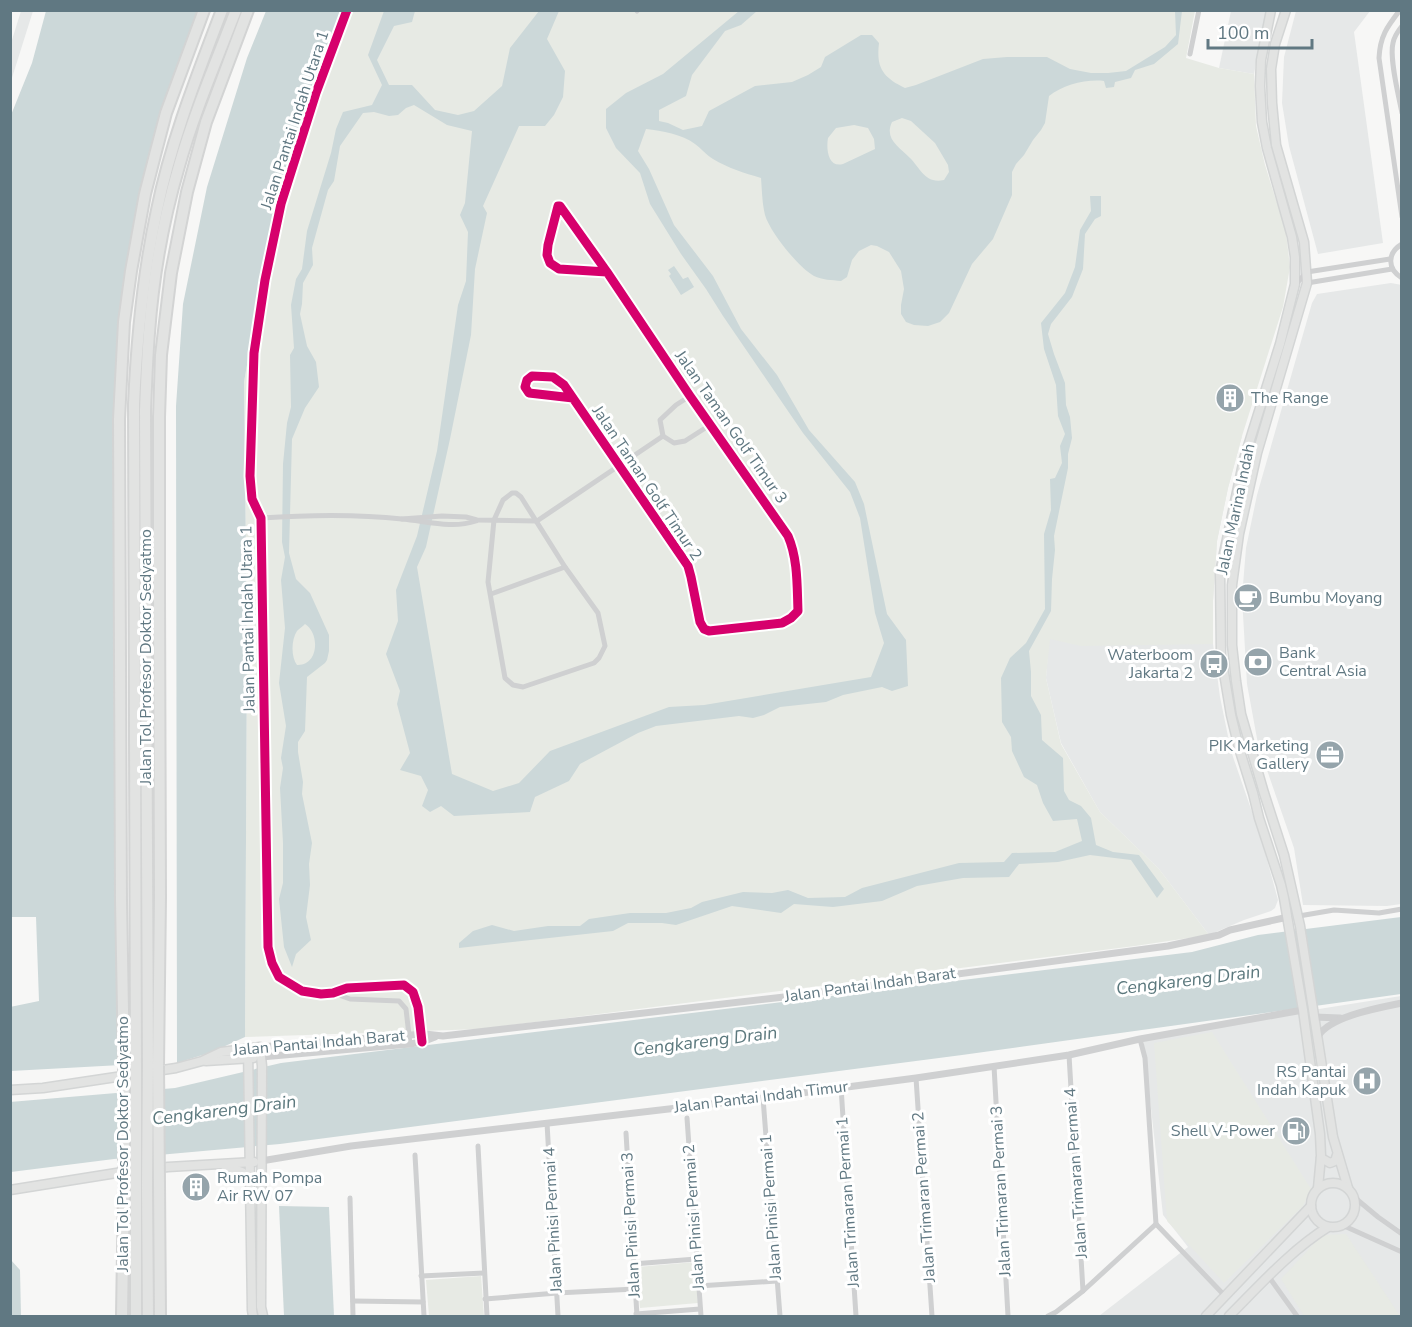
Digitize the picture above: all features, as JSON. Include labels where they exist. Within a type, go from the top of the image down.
[{"type":"highway","name":"Jalan Tol Profesor Doktor Sedyatmo","points":[[122,1317],[124,1065],[119,408],[124,322],[130,271],[154,155],[166,113],[204,10]]},
{"type":"highway","name":"Jalan Tol Profesor Doktor Sedyatmo","points":[[160,1317],[136,1066],[134,404],[136,342],[141,295],[157,208],[192,89],[222,10]]},
{"type":"highway","name":"Jalan Tol Profesor Doktor Sedyatmo","points":[[153,1066],[145,411],[148,334],[160,245],[179,166],[236,10]]},
{"type":"highway","name":"Jalan Tol Profesor Doktor Sedyatmo","points":[[136,1317],[147,1186],[160,897],[159,417],[161,355],[171,273],[187,192],[206,122],[248,10]]},
{"type":"highway","name":"Jalan Tol Profesor Doktor Sedyatmo","points":[[147,1186],[148,1317]]},
{"type":"main road","name":"Jalan Marina Indah","points":[[1271,10],[1261,60],[1262,122],[1292,237],[1295,284],[1280,344],[1244,459],[1220,572],[1221,655],[1239,748],[1281,885],[1289,921],[1320,1134],[1321,1158],[1318,1188]]},
{"type":"main road","name":"Jalan Marina Indah","points":[[1286,10],[1275,44],[1271,72],[1272,103],[1276,145],[1304,242],[1307,283],[1257,453],[1239,534],[1232,585],[1232,645],[1241,714],[1284,855],[1299,916],[1333,1137],[1348,1188]]},
{"type":"main road","points":[[1239,748],[1250,745]]},
{"type":"main road","points":[[1284,898],[1291,900],[1294,895]]},
{"type":"main road","name":"Jalan Pantai Indah Barat","points":[[1289,921],[1299,916]]},
{"type":"main road","points":[[260,1047],[262,1062],[261,1307],[263,1317]]},
{"type":"main road","name":"Jalan Pantai Indah Barat","points":[[10,1090],[43,1088],[176,1068],[202,1061],[221,1052],[260,1047]]},
{"type":"main road","points":[[248,1048],[249,1177],[254,1317]]},
{"type":"main road","name":"Jalan Pantai Indah Barat","points":[[202,1061],[262,1062]]},
{"type":"main road","points":[[1321,1158],[1330,1163],[1335,1161],[1337,1155]]},
{"type":"main road","name":"Jalan Pantai Indah Timur","points":[[10,1190],[120,1172],[261,1161]]},
{"type":"main road","name":"Jalan Pantai Indah Timur","points":[[216,1164],[234,1168],[249,1177]]},
{"type":"main road","points":[[1229,1317],[1306,1242],[1328,1227],[1342,1225],[1349,1221],[1355,1205],[1354,1197],[1348,1188],[1333,1182],[1318,1188],[1314,1193],[1311,1206],[1316,1219],[1328,1227]]},
{"type":"main road","points":[[1206,1317],[1311,1206]]},
{"type":"street","name":"Jalan Pantai Indah Utara 1","points":[[347,10],[316,93],[281,204],[265,280],[254,353],[250,476],[252,499],[261,518],[268,947],[272,963],[279,976],[302,991],[321,994],[347,988],[404,985],[413,992],[418,1007],[421,1038]]},
{"type":"street","points":[[1190,54],[1198,10]]},
{"type":"street","points":[[1400,10],[1385,30],[1380,44],[1379,58],[1401,217]]},
{"type":"street","points":[[1401,26],[1392,44],[1401,113]]},
{"type":"street","name":"Jalan Taman Golf Timur 3","points":[[607,272],[559,269],[550,263],[547,255],[548,245],[558,206],[607,272],[788,536],[795,556],[798,611]]},
{"type":"street","points":[[1401,244],[1395,249],[1390,259],[1392,269],[1401,278]]},
{"type":"street","points":[[1295,284],[1307,272],[1390,259]]},
{"type":"street","points":[[1307,283],[1392,269]]},
{"type":"street","name":"Jalan Taman Golf Timur 2","points":[[573,398],[529,393],[525,387],[527,380],[532,376],[553,377],[564,385],[573,398],[619,466],[688,567],[700,622],[704,629],[709,631],[782,623],[798,611]]},
{"type":"street","points":[[690,396],[660,420],[663,436],[674,443],[685,441],[710,425]]},
{"type":"street","points":[[261,518],[304,516],[419,519],[442,516],[477,520],[537,521],[663,436]]},
{"type":"street","points":[[512,493],[521,497],[565,567],[598,613],[605,646],[594,663],[523,687],[513,685],[504,678],[488,582],[494,520],[503,500],[512,493]]},
{"type":"street","points":[[419,519],[440,524],[467,524],[477,520]]},
{"type":"street","points":[[491,594],[565,567]]},
{"type":"street","points":[[1299,916],[1334,910],[1379,913],[1401,909]]},
{"type":"street","name":"Jalan Pantai Indah Barat","points":[[260,1047],[409,1035],[421,1038],[772,998],[1168,946],[1219,935],[1230,930],[1289,921]]},
{"type":"street","name":"Jalan Pantai Indah Utara 1","points":[[333,993],[350,999],[399,1001],[406,1009],[410,1044]]},
{"type":"street","points":[[1318,1036],[1325,1027],[1346,1018],[1401,1003]]},
{"type":"street","name":"Jalan Pantai Indah Timur","points":[[261,1161],[351,1146],[916,1078],[1069,1055],[1140,1039],[1303,1010]]},
{"type":"street","points":[[1314,1013],[1346,1018]]},
{"type":"street","name":"Jalan Pantai Indah Barat","points":[[262,1062],[410,1044],[421,1038]]},
{"type":"street","points":[[1140,1039],[1145,1058],[1156,1224],[1226,1297]]},
{"type":"street","name":"Jalan Trimaran Permai 4","points":[[1069,1055],[1083,1292]]},
{"type":"street","name":"Jalan Trimaran Permai 3","points":[[994,1066],[1008,1317]]},
{"type":"street","name":"Jalan Trimaran Permai 2","points":[[916,1078],[932,1317]]},
{"type":"street","name":"Jalan Trimaran Permai 1","points":[[841,1088],[856,1317]]},
{"type":"street","name":"Jalan Pinisi Permai 1","points":[[763,1098],[780,1317]]},
{"type":"street","name":"Jalan Pinisi Permai 2","points":[[687,1118],[701,1317]]},
{"type":"street","name":"Jalan Pinisi Permai 4","points":[[547,1123],[558,1317]]},
{"type":"street","name":"Jalan Pinisi Permai 3","points":[[626,1133],[636,1315]]},
{"type":"street","points":[[478,1146],[486,1317]]},
{"type":"street","points":[[415,1155],[424,1317]]},
{"type":"street","points":[[1354,1197],[1401,1234]]},
{"type":"street","points":[[350,1198],[353,1317]]},
{"type":"street","points":[[1048,1317],[1083,1292],[1156,1224]]},
{"type":"street","points":[[1342,1225],[1401,1252]]},
{"type":"street","points":[[633,1264],[696,1259]]},
{"type":"street","points":[[421,1276],[484,1273]]},
{"type":"street","points":[[1269,1276],[1297,1317]]},
{"type":"street","points":[[698,1286],[777,1281]]},
{"type":"street","points":[[486,1299],[634,1289]]},
{"type":"street","points":[[353,1300],[423,1302]]},
{"type":"street","points":[[636,1315],[700,1309]]},
{"type":"shaded area","points":[[21,11],[33,11],[11,81],[11,43]]},
{"type":"shaded area","points":[[342,11],[1195,11],[1186,58],[1219,68],[1254,74],[1256,126],[1265,165],[1285,224],[1290,267],[1283,307],[1242,436],[1217,541],[1213,644],[1081,646],[1050,639],[1046,678],[1061,744],[1100,812],[1159,869],[1209,935],[481,1029],[245,1037],[247,642],[244,382],[278,190]]},
{"type":"shaded area","points":[[1231,11],[1266,11],[1254,74],[1219,68]]},
{"type":"shaded area","points":[[1296,11],[1370,11],[1354,32],[1383,243],[1318,254],[1289,146],[1282,103],[1284,57]]},
{"type":"shaded area","points":[[1391,283],[1402,285],[1401,904],[1387,906],[1303,905],[1294,848],[1258,744],[1247,684],[1242,597],[1246,548],[1257,495],[1312,303],[1317,294]]},
{"type":"shaded area","points":[[1242,436],[1217,541],[1213,644],[1220,697],[1231,751],[1262,841],[1278,900],[1271,911],[1209,935],[1159,869],[1100,812],[1061,743],[1046,678],[1049,639]]},
{"type":"shaded area","points":[[1401,996],[1401,1316],[1099,1316],[1188,1247],[1163,1215],[1143,1037]]},
{"type":"shaded area","points":[[1212,1032],[1311,1189],[1303,1206],[1224,1283],[1167,1221],[1154,1043]]},
{"type":"shaded area","points":[[1346,1234],[1400,1316],[1304,1316],[1281,1279],[1322,1235]]},
{"type":"shaded area","points":[[695,1262],[698,1303],[640,1308],[637,1267]]},
{"type":"shaded area","points":[[481,1276],[484,1316],[429,1316],[426,1280]]},
{"type":"water","points":[[46,11],[203,11],[162,118],[119,323],[121,1065],[11,1071],[10,1007],[39,1001],[36,917],[10,917],[11,115],[32,63]]},
{"type":"water","points":[[266,11],[342,11],[278,190],[244,382],[247,642],[245,1037],[212,1052],[177,1063],[176,406],[183,304],[207,187],[247,58]]},
{"type":"water","points":[[384,11],[415,11],[412,22],[394,26],[377,60],[389,85],[412,85],[435,110],[458,115],[474,111],[502,86],[510,48],[539,11],[559,11],[547,39],[565,71],[563,97],[554,115],[545,126],[519,126],[483,206],[487,213],[475,269],[471,335],[426,547],[417,567],[452,774],[493,791],[519,783],[550,751],[669,707],[704,705],[871,677],[884,643],[875,613],[860,518],[850,492],[803,433],[681,254],[650,204],[640,173],[616,148],[606,128],[606,109],[626,93],[663,74],[739,11],[757,11],[741,25],[725,31],[692,75],[686,96],[659,110],[659,121],[683,130],[702,126],[709,111],[755,86],[792,82],[808,75],[821,67],[825,57],[861,35],[872,35],[879,43],[879,59],[883,71],[891,80],[905,88],[983,59],[1007,57],[1047,57],[1070,69],[1091,73],[1126,71],[1165,47],[1176,35],[1175,11],[1182,11],[1178,44],[1154,64],[1135,70],[1131,78],[1115,82],[1114,87],[1106,88],[1104,81],[1082,82],[1049,96],[1045,123],[1012,172],[1012,195],[993,239],[972,264],[949,313],[940,322],[928,326],[906,322],[901,314],[904,289],[901,271],[889,252],[871,245],[859,251],[852,260],[847,277],[841,281],[814,276],[793,257],[768,222],[763,206],[761,178],[719,162],[695,144],[678,135],[646,129],[638,151],[649,169],[674,225],[713,276],[741,329],[777,375],[809,430],[855,482],[864,504],[887,614],[906,640],[908,686],[892,691],[882,687],[843,695],[826,702],[780,707],[753,718],[739,716],[656,726],[580,764],[569,781],[535,797],[530,812],[454,816],[441,806],[430,812],[422,806],[428,790],[421,776],[400,770],[410,753],[397,704],[400,691],[386,654],[398,621],[396,590],[417,536],[437,451],[458,305],[466,281],[468,232],[460,215],[465,203],[472,131],[447,125],[414,105],[398,115],[363,113],[340,146],[334,181],[328,190],[312,248],[313,265],[303,283],[300,314],[307,346],[316,362],[319,387],[305,408],[292,439],[289,553],[296,579],[310,593],[329,635],[329,651],[325,663],[307,677],[305,731],[298,742],[303,782],[302,794],[312,843],[306,917],[311,940],[296,954],[292,967],[284,947],[279,899],[283,883],[280,788],[283,768],[281,758],[286,726],[279,683],[285,628],[281,580],[285,557],[282,542],[283,464],[291,407],[290,355],[294,348],[291,305],[296,279],[302,269],[307,231],[343,112],[372,105],[382,85],[368,55]],"holes":[[[902,118],[911,121],[935,143],[948,165],[949,172],[944,180],[928,178],[897,146],[891,138],[892,122]],[[854,125],[868,128],[874,139],[875,149],[843,164],[834,163],[829,157],[828,138],[836,128]],[[305,624],[310,628],[315,641],[310,660],[297,665],[293,653],[297,631]]]},
{"type":"water","points":[[1090,196],[1101,196],[1101,216],[1095,219],[1085,234],[1083,269],[1072,297],[1051,324],[1048,334],[1065,383],[1072,438],[1054,536],[1051,611],[1029,651],[1031,696],[1041,715],[1042,740],[1063,758],[1064,791],[1069,800],[1081,806],[1091,818],[1096,845],[1113,852],[1139,855],[1164,889],[1157,898],[1131,860],[1090,855],[1058,862],[1019,864],[1009,877],[963,878],[917,886],[882,901],[833,907],[794,904],[781,913],[732,906],[676,925],[628,923],[613,931],[459,948],[459,943],[473,931],[492,925],[514,931],[548,926],[580,926],[589,919],[630,913],[666,913],[691,908],[702,902],[743,892],[772,893],[788,890],[808,898],[845,897],[862,888],[959,863],[1004,862],[1012,853],[1055,852],[1082,841],[1077,819],[1053,821],[1043,803],[1037,785],[1024,777],[1012,751],[1011,737],[1002,722],[1001,678],[1010,658],[1026,643],[1045,609],[1044,534],[1051,510],[1050,479],[1055,478],[1062,463],[1060,446],[1065,434],[1058,416],[1056,385],[1044,349],[1041,323],[1065,293],[1075,267],[1080,230],[1091,211]]},
{"type":"water","points":[[674,266],[683,279],[688,277],[694,287],[681,295],[669,276],[671,274],[668,270]]},
{"type":"water","name":"Cengkareng Drain","points":[[1401,917],[1401,994],[962,1055],[280,1144],[114,1159],[11,1172],[10,1102],[175,1088],[281,1063],[1192,952],[1258,935]]},
{"type":"water","points":[[279,1206],[329,1207],[334,1316],[284,1316]]},
{"type":"water","points":[[10,1259],[20,1270],[21,1316],[11,1316]]},
{"type":"cycle path","points":[[347,10],[316,93],[281,204],[265,280],[254,353],[250,476],[252,499],[261,518],[268,947],[279,977],[302,991],[321,994],[347,988],[404,985],[413,992],[418,1007],[422,1042]]},
{"type":"cycle path","points":[[573,398],[529,393],[525,387],[527,380],[532,376],[553,377],[564,385],[688,566],[700,622],[704,629],[709,631],[782,623],[798,611],[795,563],[788,536],[607,272],[558,206],[548,245],[547,255],[550,263],[559,269],[607,272]]},
{"type":"place","name":"The Range","points":[[1230,398]]},
{"type":"place","name":"Bumbu Moyang","points":[[1248,598]]},
{"type":"place","name":"Bank Central Asia","points":[[1258,662]]},
{"type":"place","name":"Waterboom Jakarta 2","points":[[1214,664]]},
{"type":"place","name":"PIK Marketing Gallery","points":[[1330,755]]},
{"type":"place","name":"RS Pantai Indah Kapuk","points":[[1367,1081]]},
{"type":"place","name":"Shell V-Power","points":[[1296,1131]]},
{"type":"place","name":"Rumah Pompa Air RW 07","points":[[196,1187]]}]
